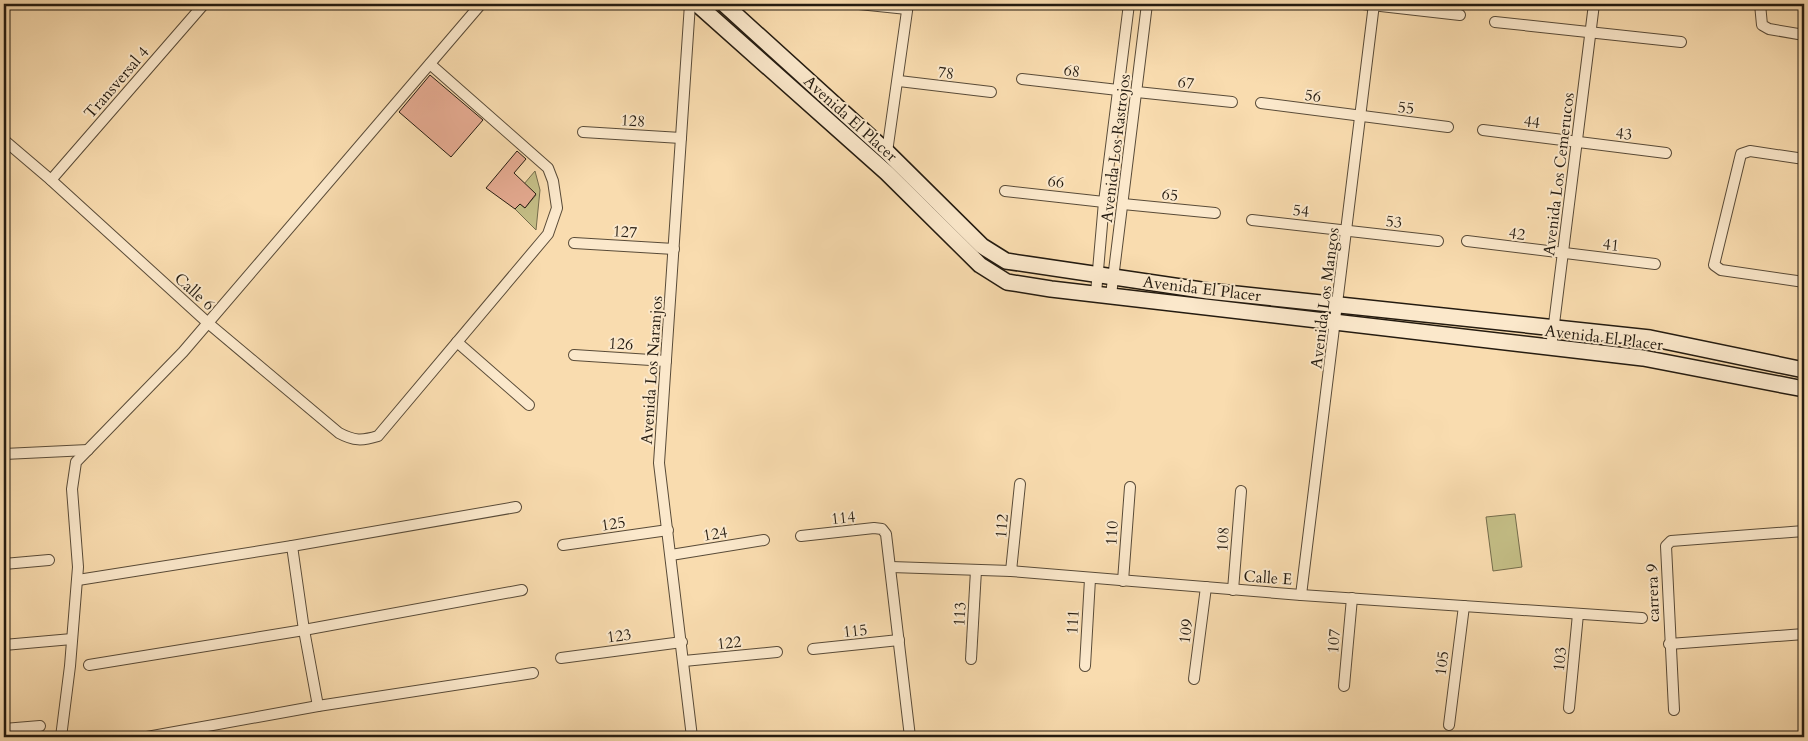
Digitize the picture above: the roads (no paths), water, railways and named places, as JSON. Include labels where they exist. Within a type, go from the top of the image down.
[{"type":"street","name":"Transversal 4","points":[[51,180],[204,4]]},
{"type":"street","points":[[61,737],[78,580],[72,489],[76,462],[208,323],[481,4]]},
{"type":"street","name":"Avenida Los Naranjos","points":[[690,4],[660,463],[692,737]]},
{"type":"street","name":"Avenida El Placer","points":[[697,4],[887,173],[980,266],[1007,282],[1051,290],[1103,294],[1644,358],[1804,389]]},
{"type":"street","name":"Avenida El Placer","points":[[724,4],[887,152],[982,246],[1006,261],[1208,291],[1650,338],[1804,370]]},
{"type":"street","points":[[859,4],[907,6],[899,81],[887,152]]},
{"type":"street","name":"Avenida Los Rastrojos","points":[[1103,294],[1097,274],[1104,202],[1129,4]]},
{"type":"street","name":"Avenida Los Rastrojos","points":[[1103,294],[1113,276],[1147,4]]},
{"type":"street","points":[[1363,4],[1460,15]]},
{"type":"street","name":"Avenida Los Mangos","points":[[1301,595],[1374,4]]},
{"type":"street","name":"Avenida Los Cemerucos","points":[[1552,348],[1552,327],[1564,254],[1594,4]]},
{"type":"street","points":[[1760,4],[1762,25],[1769,29],[1804,35]]},
{"type":"street","points":[[1495,22],[1681,42]]},
{"type":"street","points":[[430,64],[548,168],[557,196],[555,218],[548,234],[457,342],[529,405]]},
{"type":"street","name":"68","points":[[1022,79],[1118,90]]},
{"type":"street","name":"78","points":[[899,81],[991,92]]},
{"type":"street","name":"67","points":[[1137,92],[1232,102]]},
{"type":"street","name":"56","points":[[1261,103],[1361,117]]},
{"type":"street","name":"55","points":[[1361,117],[1448,127]]},
{"type":"street","name":"44","points":[[1483,130],[1578,142]]},
{"type":"street","name":"128","points":[[583,132],[681,138]]},
{"type":"street","name":"Calle 6","points":[[4,140],[51,180],[208,323],[339,433],[352,440],[365,440],[378,436],[457,342]]},
{"type":"street","name":"43","points":[[1578,142],[1666,153]]},
{"type":"street","points":[[1804,159],[1750,151],[1741,154],[1735,172],[1714,265],[1721,270],[1804,282]]},
{"type":"street","name":"66","points":[[1005,191],[1104,202]]},
{"type":"street","name":"65","points":[[1123,204],[1215,214]]},
{"type":"street","name":"54","points":[[1252,220],[1347,230]]},
{"type":"street","name":"53","points":[[1347,230],[1438,241]]},
{"type":"street","name":"42","points":[[1467,241],[1564,254]]},
{"type":"street","name":"127","points":[[574,243],[674,249]]},
{"type":"street","name":"41","points":[[1564,254],[1654,264]]},
{"type":"street","name":"126","points":[[574,355],[666,361]]},
{"type":"street","points":[[4,454],[88,450]]},
{"type":"street","name":"112","points":[[1011,572],[1020,484]]},
{"type":"street","name":"110","points":[[1123,581],[1130,487]]},
{"type":"street","name":"108","points":[[1233,590],[1241,491]]},
{"type":"street","points":[[78,580],[292,546],[516,507]]},
{"type":"street","name":"114","points":[[801,536],[874,528],[882,530],[886,534],[891,567]]},
{"type":"street","name":"125","points":[[563,545],[668,530]]},
{"type":"street","name":"carrera 9","points":[[1804,531],[1671,541],[1666,546],[1669,644],[1804,634]]},
{"type":"street","name":"124","points":[[671,555],[764,540]]},
{"type":"street","points":[[292,546],[304,630],[318,706]]},
{"type":"street","points":[[4,564],[49,560]]},
{"type":"street","points":[[891,567],[910,737]]},
{"type":"street","name":"Calle E","points":[[891,567],[1011,572],[1301,595],[1642,618]]},
{"type":"street","name":"113","points":[[972,659],[976,570]]},
{"type":"street","name":"111","points":[[1085,666],[1090,579]]},
{"type":"street","name":"109","points":[[1194,680],[1206,586]]},
{"type":"street","points":[[89,665],[304,630],[522,590]]},
{"type":"street","name":"107","points":[[1344,686],[1352,598]]},
{"type":"street","name":"105","points":[[1449,725],[1464,606]]},
{"type":"street","name":"103","points":[[1569,708],[1578,614]]},
{"type":"street","points":[[4,645],[72,639]]},
{"type":"street","name":"115","points":[[813,649],[899,640]]},
{"type":"street","name":"123","points":[[560,658],[682,642]]},
{"type":"street","points":[[1669,644],[1674,710]]},
{"type":"street","name":"122","points":[[684,661],[776,652]]},
{"type":"street","points":[[147,737],[318,706],[533,673]]},
{"type":"street","points":[[4,729],[40,726]]}]
